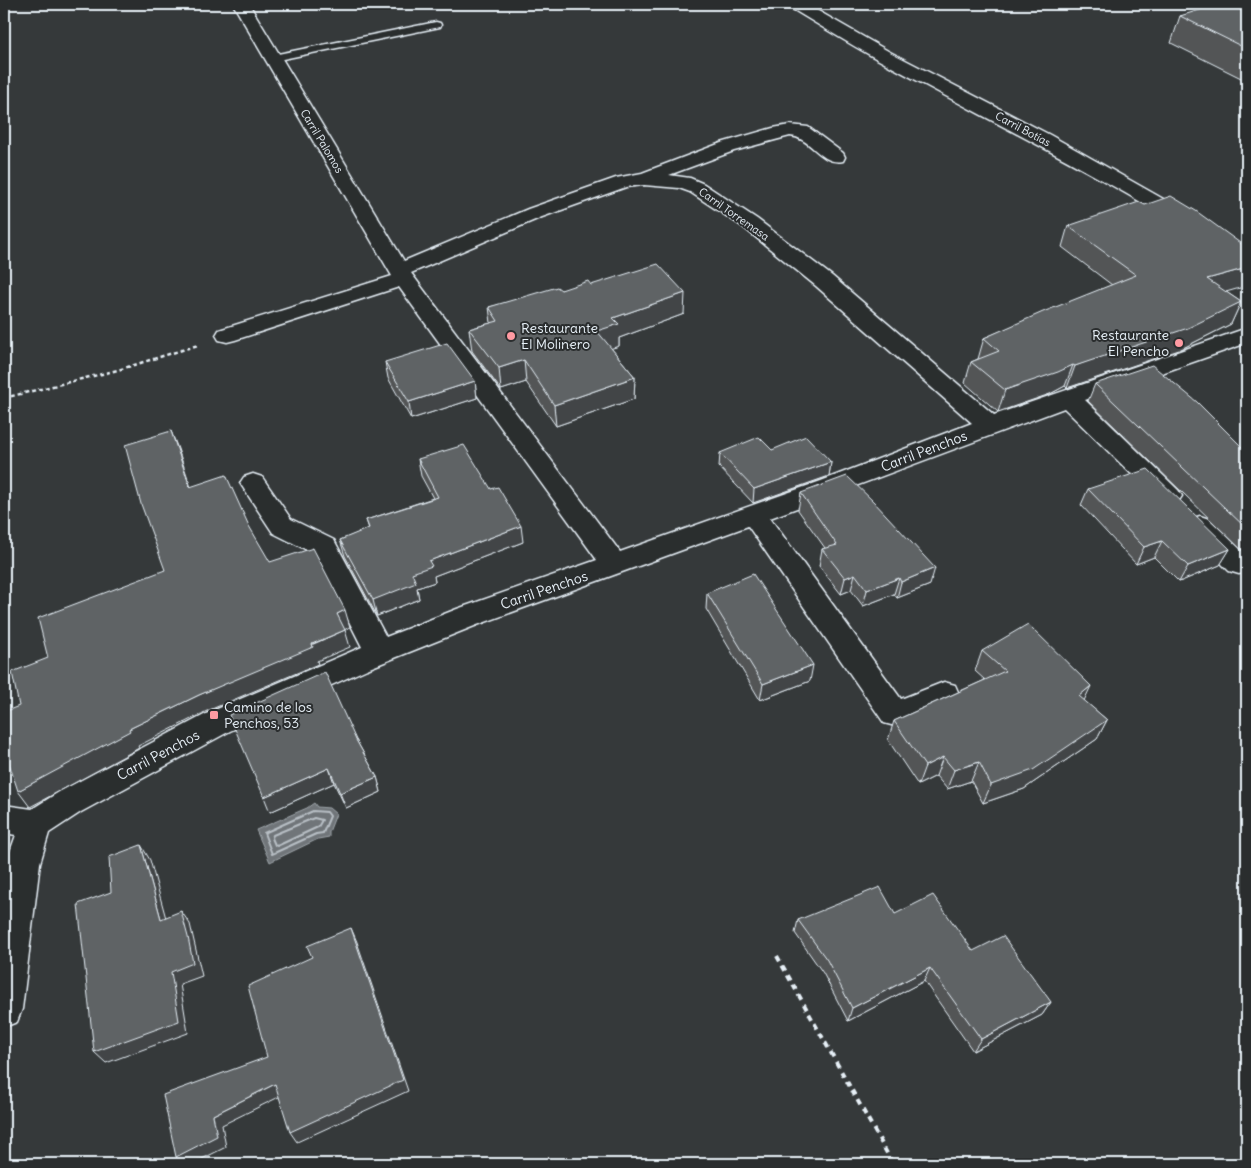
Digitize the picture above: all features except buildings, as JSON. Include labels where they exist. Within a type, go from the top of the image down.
[{"type":"street","name":"Carril Palomos","points":[[241,4],[401,275],[615,565]]},
{"type":"street","name":"Carril Botías","points":[[795,4],[882,55],[1043,139],[1197,226],[1247,260]]},
{"type":"street","points":[[644,178],[780,131],[801,131],[836,157]]},
{"type":"street","name":"Carril Torremasa","points":[[227,335],[401,275],[535,213],[622,182],[644,178],[674,180],[697,188],[750,223],[824,281],[990,425]]},
{"type":"street","name":"Carril Penchos","points":[[36,824],[70,802],[219,722],[380,652],[467,617],[754,515],[990,425],[1247,335]]},
{"type":"street","points":[[1068,398],[1239,564]]},
{"type":"street","points":[[253,483],[282,526],[325,547],[380,652]]},
{"type":"street","points":[[754,515],[894,714],[944,694]]},
{"type":"street","points":[[4,819],[36,824],[23,863],[4,1009]]},
{"type":"lane","points":[[273,58],[436,25]]},
{"type":"path","points":[[4,398],[118,370],[227,335]]},
{"type":"path","points":[[777,956],[893,1164]]},
{"type":"water","points":[[314,803],[317,807],[329,808],[336,814],[329,837],[318,839],[270,862],[256,830],[307,808]]},
{"type":"place","name":"Restaurante El Molinero","points":[[511,336]]},
{"type":"place","name":"Restaurante El Pencho","points":[[1179,343]]},
{"type":"place","name":"Camino de los Penchos, 53","points":[[214,715]]}]
